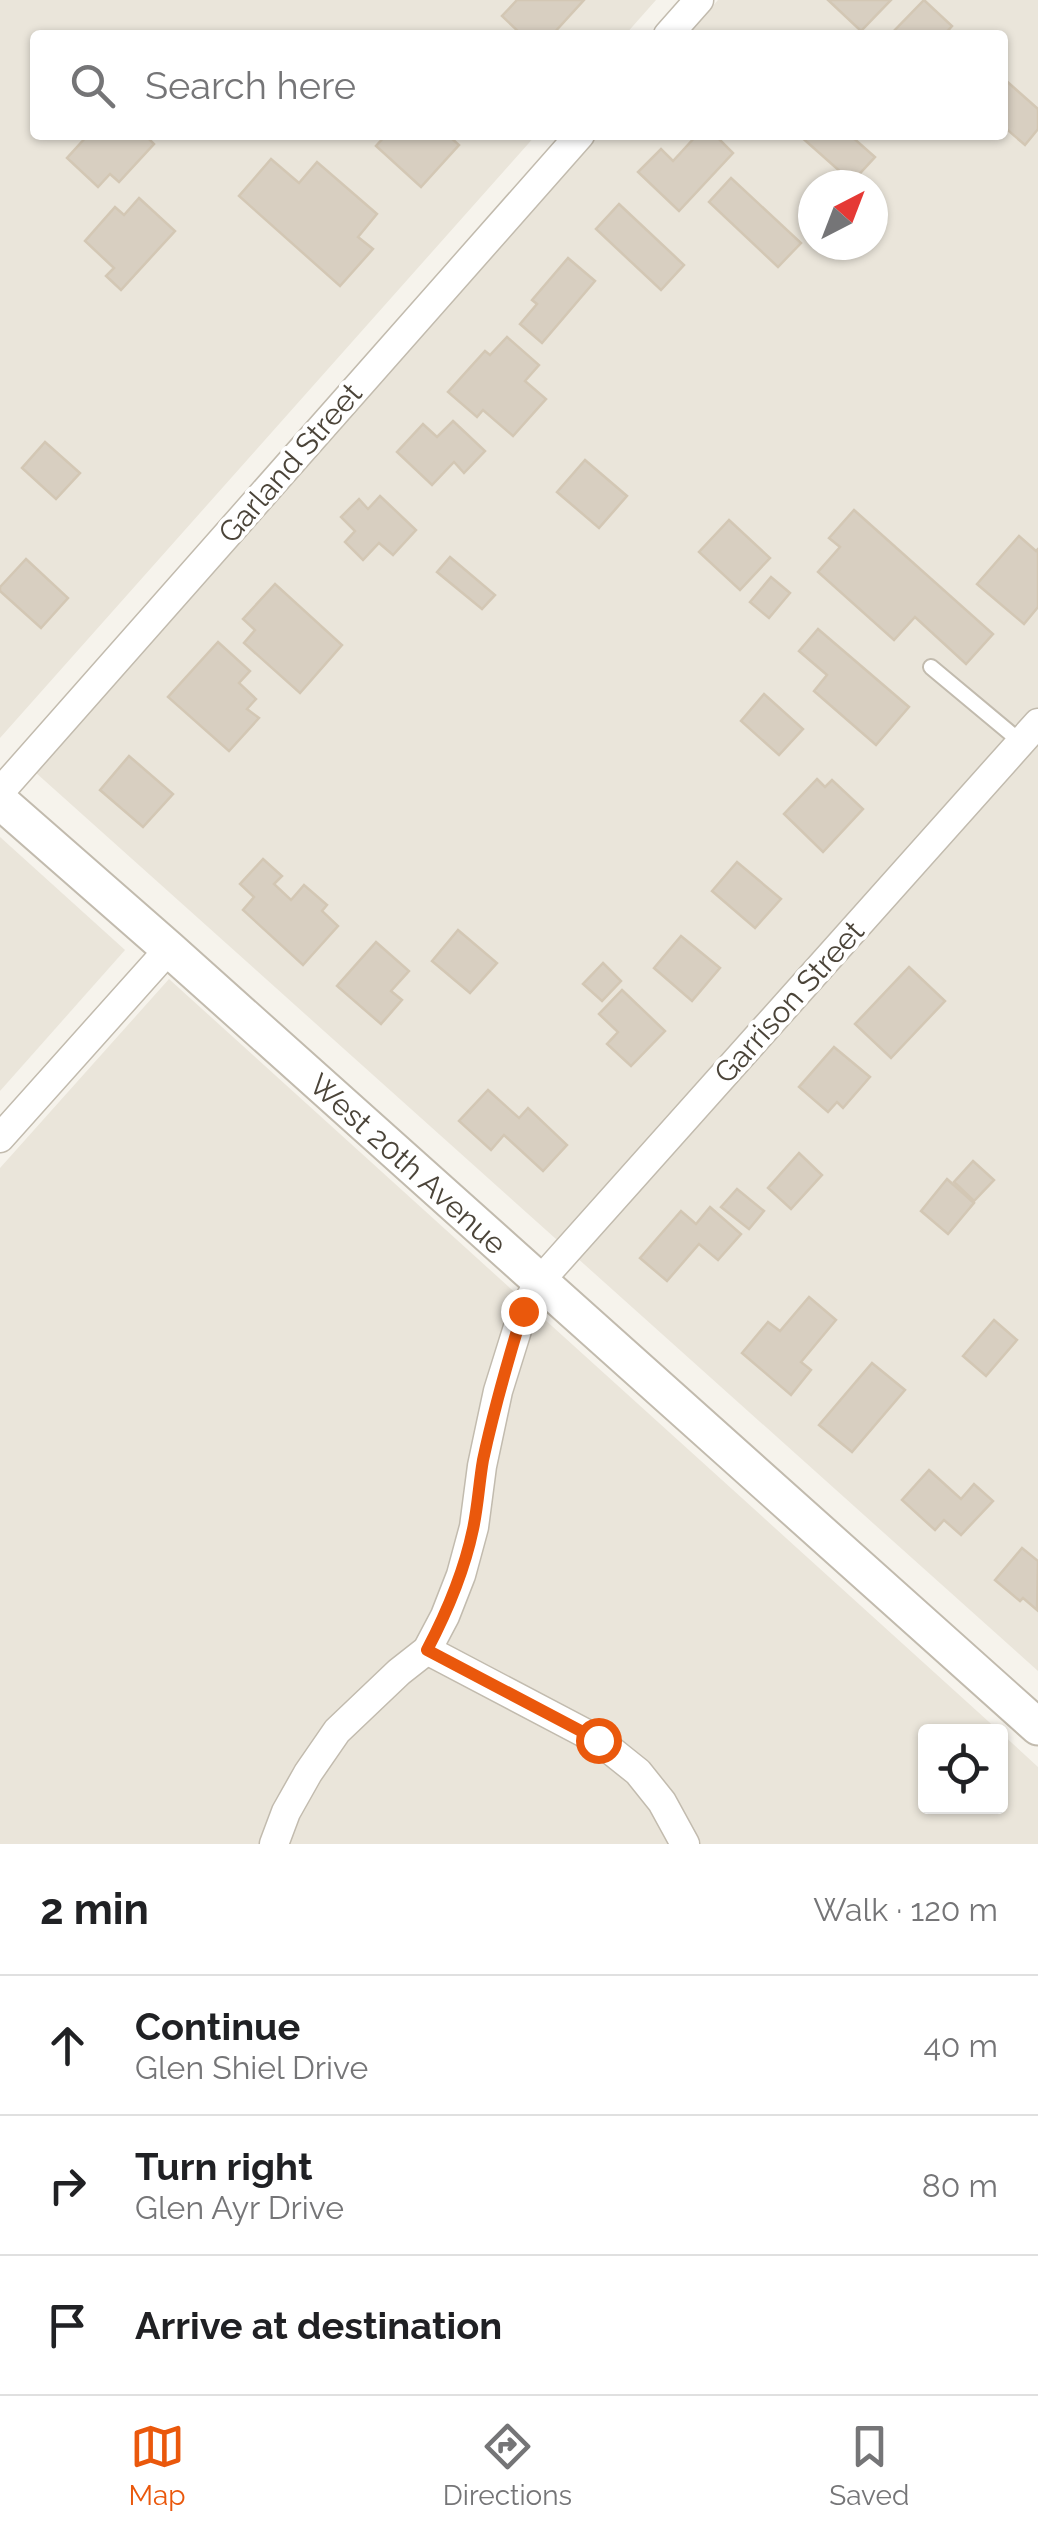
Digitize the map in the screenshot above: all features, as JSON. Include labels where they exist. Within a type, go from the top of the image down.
[{"type":"street","points":[[672,30],[699,0]]},
{"type":"street","name":"Garland Street","points":[[0,792],[576,140]]},
{"type":"street","name":"Garrison Street","points":[[427,1650],[461,1574],[474,1526],[498,1391],[523,1311],[539,1282],[1029,732]]},
{"type":"street","name":"West 20th Avenue","points":[[0,801],[1038,1727]]},
{"type":"street","points":[[0,1138],[168,949]]},
{"type":"street","points":[[274,1844],[286,1812],[337,1731],[427,1650],[598,1740],[638,1772],[662,1802],[685,1844]]},
{"type":"lane","points":[[931,668],[1029,732]]},
{"type":"shaded area","points":[[0,0],[656,0],[629,30],[30,30],[30,140],[532,140],[0,738]]},
{"type":"shaded area","points":[[718,0],[1038,0],[1038,1671],[35,772],[595,140],[1008,140],[1008,30],[691,30]]},
{"type":"shaded area","points":[[0,837],[125,950],[0,1091]]},
{"type":"shaded area","points":[[169,979],[991,1724],[918,1724],[918,1814],[1008,1814],[1008,1739],[1038,1767],[1038,1844],[0,1844],[0,1168]]},
{"type":"building","points":[[517,0],[584,0],[557,30],[517,30],[502,16]]},
{"type":"building","points":[[828,0],[891,0],[860,30]]},
{"type":"building","points":[[924,0],[952,26],[948,30],[895,30]]},
{"type":"building","points":[[1008,82],[1038,109],[1038,129],[1025,145],[1008,130]]},
{"type":"building","points":[[83,140],[150,140],[154,144],[119,182],[110,174],[98,187],[67,158]]},
{"type":"building","points":[[381,140],[454,140],[459,145],[421,187],[376,146]]},
{"type":"building","points":[[692,140],[720,140],[733,153],[679,211],[638,172],[661,149],[673,161]]},
{"type":"building","points":[[805,140],[856,140],[875,157],[863,170],[838,170]]},
{"type":"building","points":[[271,159],[299,183],[317,162],[377,214],[358,237],[373,249],[340,286],[239,196]]},
{"type":"building","points":[[731,178],[798,240],[798,246],[778,267],[709,202]]},
{"type":"building","points":[[139,198],[175,231],[121,290],[106,276],[114,268],[85,241],[115,207],[124,215]]},
{"type":"building","points":[[619,204],[684,265],[661,290],[596,229]]},
{"type":"building","points":[[568,258],[595,281],[542,343],[520,324],[537,304],[532,300]]},
{"type":"building","points":[[507,337],[539,365],[525,381],[546,399],[513,436],[483,410],[477,417],[448,392],[485,351],[490,355]]},
{"type":"building","points":[[453,421],[485,451],[464,473],[454,462],[432,485],[397,452],[423,424],[437,437]]},
{"type":"building","points":[[45,442],[80,473],[56,499],[22,468]]},
{"type":"building","points":[[585,460],[627,496],[599,528],[557,492]]},
{"type":"building","points":[[380,496],[416,530],[393,555],[379,543],[363,560],[345,542],[355,531],[341,517],[359,499],[368,509]]},
{"type":"building","points":[[854,510],[993,634],[966,664],[915,617],[894,640],[818,572],[840,547],[829,538]]},
{"type":"building","points":[[729,520],[770,558],[740,590],[699,552]]},
{"type":"building","points":[[1019,536],[1038,549],[1038,607],[1024,624],[977,584]]},
{"type":"building","points":[[450,557],[495,595],[482,609],[437,572]]},
{"type":"building","points":[[26,559],[68,598],[41,628],[0,591]]},
{"type":"building","points":[[771,577],[790,593],[769,618],[750,602]]},
{"type":"building","points":[[275,584],[342,645],[300,693],[244,643],[255,630],[243,619]]},
{"type":"building","points":[[818,629],[909,707],[876,745],[814,691],[827,675],[799,651]]},
{"type":"building","points":[[218,642],[250,671],[239,683],[256,699],[247,709],[259,718],[229,751],[168,697]]},
{"type":"building","points":[[764,694],[803,729],[779,755],[741,721]]},
{"type":"building","points":[[129,756],[173,794],[143,827],[100,790]]},
{"type":"building","points":[[817,779],[825,787],[832,780],[863,809],[823,852],[784,814]]},
{"type":"building","points":[[263,859],[282,876],[274,884],[291,900],[304,885],[327,905],[322,911],[338,926],[303,965],[243,910],[254,897],[240,884]]},
{"type":"building","points":[[737,862],[781,899],[755,928],[712,891]]},
{"type":"building","points":[[458,930],[497,963],[470,993],[432,961]]},
{"type":"building","points":[[681,936],[720,968],[692,1001],[654,968]]},
{"type":"building","points":[[376,942],[409,971],[391,991],[402,1000],[381,1024],[337,986]]},
{"type":"building","points":[[603,963],[621,981],[602,1001],[583,984]]},
{"type":"building","points":[[909,967],[945,1001],[891,1058],[855,1024]]},
{"type":"building","points":[[622,990],[665,1031],[631,1066],[607,1044],[618,1032],[599,1014]]},
{"type":"building","points":[[834,1047],[870,1077],[843,1108],[837,1102],[828,1112],[799,1087]]},
{"type":"building","points":[[488,1090],[519,1118],[528,1108],[567,1145],[543,1171],[504,1135],[491,1150],[459,1121]]},
{"type":"building","points":[[799,1153],[822,1175],[791,1209],[768,1188]]},
{"type":"building","points":[[973,1161],[994,1180],[974,1201],[954,1182]]},
{"type":"building","points":[[947,1179],[974,1203],[948,1234],[921,1211]]},
{"type":"building","points":[[737,1189],[764,1211],[749,1229],[721,1207]]},
{"type":"building","points":[[710,1207],[741,1234],[718,1260],[699,1244],[667,1281],[640,1258],[681,1211],[696,1224]]},
{"type":"building","points":[[809,1297],[836,1320],[801,1362],[811,1370],[791,1395],[742,1353],[768,1322],[780,1331]]},
{"type":"building","points":[[994,1320],[1017,1340],[986,1376],[963,1356]]},
{"type":"building","points":[[872,1363],[905,1390],[852,1452],[819,1425]]},
{"type":"building","points":[[929,1470],[961,1499],[974,1484],[993,1501],[961,1535],[944,1520],[935,1530],[902,1500]]},
{"type":"building","points":[[1022,1548],[1038,1561],[1037,1610],[995,1580]]},
{"type":"route","points":[[523,1311],[498,1391],[474,1526],[461,1574],[427,1650],[598,1740]]}]
